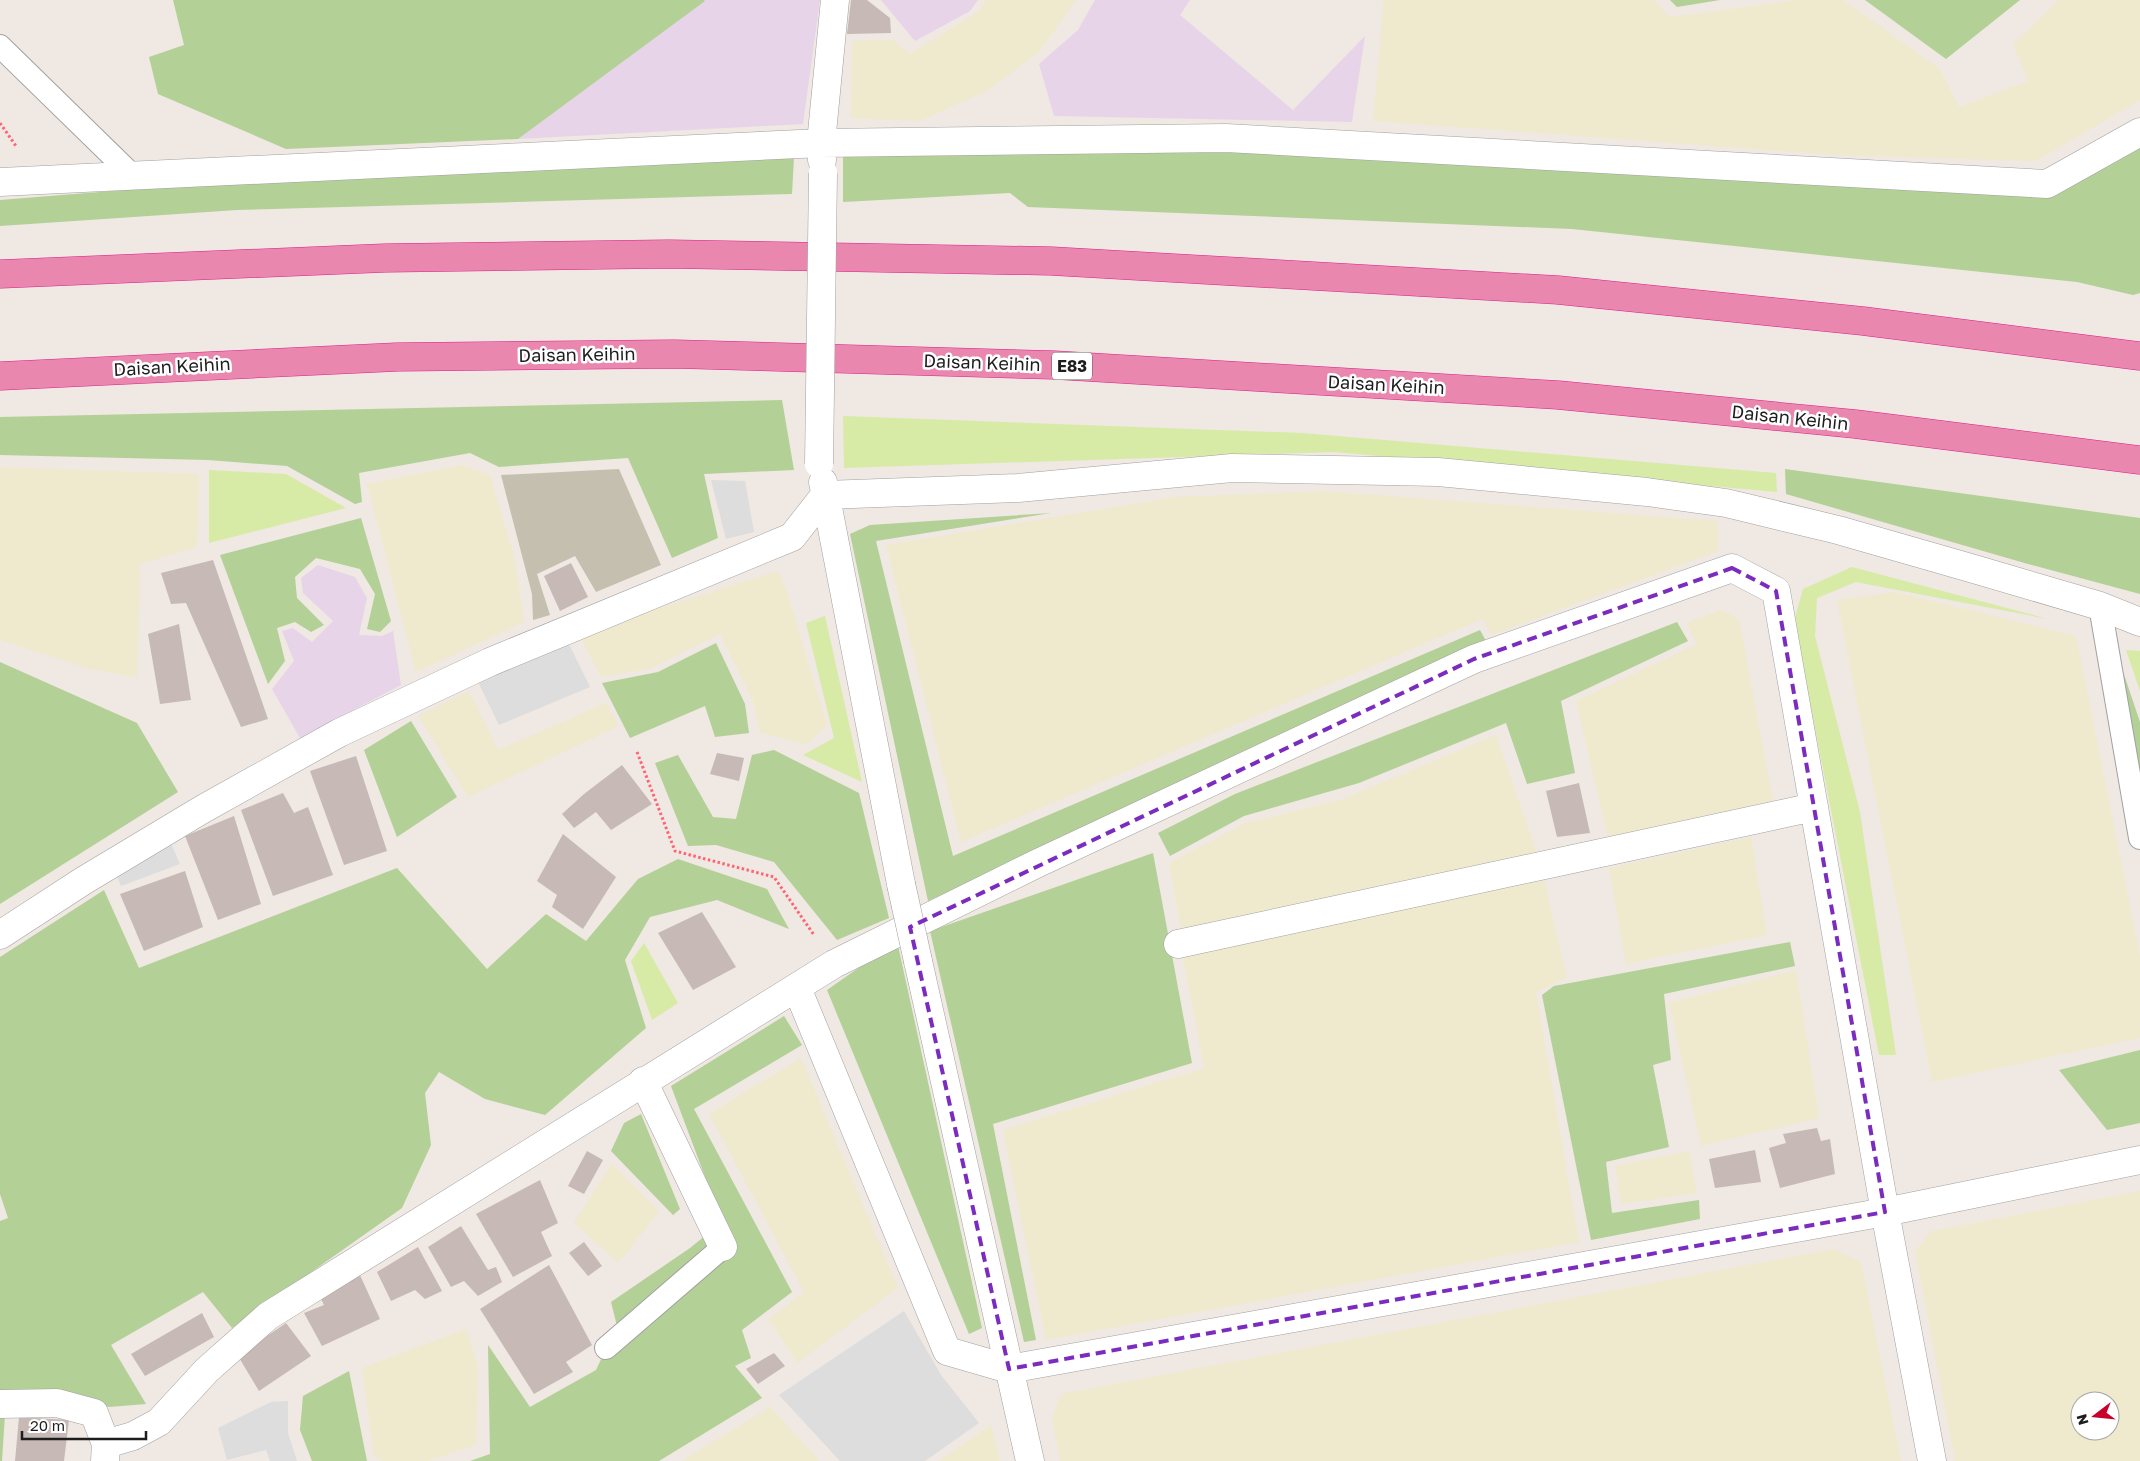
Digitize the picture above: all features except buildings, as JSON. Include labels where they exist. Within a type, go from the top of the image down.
[{"type":"highway","points":[[0,274],[385,258],[571,255],[669,254],[1051,261],[1558,290],[1863,321],[2140,356]]},
{"type":"highway","name":"Daisan Keihin","points":[[0,376],[397,357],[674,354],[1054,365],[1558,395],[1855,424],[2140,460]]},
{"type":"street","points":[[835,0],[821,143],[823,174],[819,464],[901,884],[1030,1461]]},
{"type":"street","points":[[0,182],[821,143],[1226,138],[2047,184],[2140,132]]},
{"type":"street","points":[[0,935],[83,881],[186,819],[340,733],[490,662],[792,537],[825,495],[1018,488],[1232,468],[1438,472],[1647,492],[1726,504],[1847,533],[2100,606],[2140,622]]},
{"type":"street","points":[[0,1404],[57,1403],[94,1413],[105,1452],[159,1422],[207,1370],[268,1316],[643,1081],[834,964],[1036,864],[1474,659],[1732,568],[1776,591],[1885,1212],[1932,1461]]},
{"type":"street","points":[[1178,944],[1814,807]]},
{"type":"street","points":[[797,988],[947,1351],[1009,1369],[1885,1212],[2140,1160]]},
{"type":"street","points":[[643,1081],[723,1248]]},
{"type":"lane","points":[[0,46],[132,175]]},
{"type":"lane","points":[[2100,606],[2140,838]]},
{"type":"lane","points":[[606,1348],[723,1248]]},
{"type":"path","points":[[637,752],[674,850],[774,877],[834,964]]},
{"type":"highlighted area","points":[[1732,568],[1776,591],[1885,1212],[1009,1369],[910,927],[1474,659]]},
{"type":"shaded area","points":[[704,0],[820,0],[803,124],[518,139]]},
{"type":"shaded area","points":[[881,0],[978,0],[970,11],[915,41]]},
{"type":"shaded area","points":[[986,0],[1076,0],[1039,52],[987,91],[920,121],[851,118],[852,41],[893,40],[910,54],[979,11]]},
{"type":"shaded area","points":[[1095,0],[1190,0],[1180,15],[1293,110],[1365,36],[1352,122],[1054,116],[1039,64],[1078,30]]},
{"type":"shaded area","points":[[1384,0],[1654,0],[1670,17],[1799,0],[1843,0],[1940,69],[1959,107],[2028,81],[2013,44],[2059,0],[2140,0],[2140,100],[2036,161],[1835,155],[1373,121]]},
{"type":"shaded area","points":[[462,465],[490,475],[515,560],[524,622],[416,672],[367,484]]},
{"type":"shaded area","points":[[0,467],[199,474],[197,547],[140,564],[137,677],[90,669],[0,640]]},
{"type":"shaded area","points":[[619,469],[661,565],[596,592],[575,556],[537,574],[550,615],[533,620],[532,594],[501,475]]},
{"type":"shaded area","points":[[711,480],[745,481],[754,532],[726,539]]},
{"type":"shaded area","points":[[1323,491],[1718,521],[1718,551],[1492,635],[1482,619],[961,842],[886,545],[1176,497]]},
{"type":"shaded area","points":[[318,565],[355,577],[367,598],[359,635],[382,636],[393,631],[401,685],[300,738],[272,689],[294,661],[282,631],[293,628],[312,642],[333,621],[303,593],[301,578]]},
{"type":"shaded area","points":[[778,571],[787,592],[827,726],[806,745],[760,732],[754,703],[720,634],[649,669],[601,677],[581,638],[626,616],[657,609]]},
{"type":"shaded area","points":[[1895,592],[2076,636],[2140,957],[2140,1038],[1932,1082],[1837,600]]},
{"type":"shaded area","points":[[1721,610],[1739,619],[1774,807],[1609,842],[1576,701],[1697,644],[1686,623]]},
{"type":"shaded area","points":[[568,642],[590,687],[499,725],[478,682]]},
{"type":"shaded area","points":[[469,691],[498,750],[606,703],[619,726],[468,797],[418,716]]},
{"type":"shaded area","points":[[1496,735],[1538,857],[1182,934],[1169,863],[1246,823],[1343,799]]},
{"type":"shaded area","points":[[1751,837],[1767,935],[1626,964],[1609,868]]},
{"type":"shaded area","points":[[170,841],[180,864],[121,886],[115,871]]},
{"type":"shaded area","points":[[1543,877],[1567,978],[1536,992],[1579,1242],[1046,1340],[1003,1130],[1204,1068],[1182,952]]},
{"type":"shaded area","points":[[1796,970],[1819,1118],[1701,1146],[1669,1003]]},
{"type":"shaded area","points":[[801,1058],[898,1288],[797,1363],[768,1319],[804,1292],[709,1114]]},
{"type":"shaded area","points":[[1689,1151],[1697,1193],[1621,1204],[1615,1166]]},
{"type":"shaded area","points":[[612,1163],[659,1212],[618,1263],[574,1223]]},
{"type":"shaded area","points":[[2140,1191],[2140,1461],[1955,1461],[1915,1251],[1932,1231]]},
{"type":"shaded area","points":[[1833,1249],[1861,1262],[1901,1461],[1060,1461],[1052,1417],[1061,1394]]},
{"type":"shaded area","points":[[904,1311],[941,1375],[979,1423],[925,1461],[840,1461],[779,1395]]},
{"type":"shaded area","points":[[466,1329],[478,1367],[476,1445],[428,1461],[382,1461],[374,1457],[362,1368]]},
{"type":"shaded area","points":[[288,1401],[288,1433],[297,1461],[270,1461],[266,1450],[227,1460],[218,1428],[271,1402]]},
{"type":"shaded area","points":[[770,1407],[820,1461],[682,1461]]},
{"type":"shaded area","points":[[991,1425],[1000,1461],[938,1461]]},
{"type":"green space","points":[[173,0],[705,1],[518,139],[286,149],[158,94],[149,57],[184,45]]},
{"type":"green space","points":[[1670,0],[1720,0],[1677,7]]},
{"type":"green space","points":[[1865,0],[2020,0],[1946,59]]},
{"type":"green space","points":[[2140,147],[2140,293],[2133,295],[2077,282],[1572,229],[1028,207],[1010,193],[843,202],[843,157],[1223,148],[2050,197]]},
{"type":"green space","points":[[794,157],[792,194],[237,210],[0,226],[0,200],[224,182]]},
{"type":"green space","points":[[782,400],[794,470],[704,474],[718,538],[672,558],[628,458],[499,467],[470,453],[359,473],[362,502],[355,504],[287,466],[208,460],[0,455],[0,417]]},
{"type":"green space","points":[[843,416],[1302,433],[1776,473],[1777,492],[1334,452],[844,468]]},
{"type":"green space","points":[[1785,469],[2140,518],[2140,594],[2028,564],[1786,494]]},
{"type":"green space","points":[[209,470],[286,474],[346,508],[209,543]]},
{"type":"green space","points":[[1051,513],[876,541],[953,856],[1480,630],[1487,643],[928,901],[850,534],[870,525]]},
{"type":"green space","points":[[361,518],[391,621],[380,632],[367,629],[375,594],[360,569],[316,558],[295,577],[297,598],[324,625],[311,632],[295,622],[277,628],[285,661],[268,684],[220,555]]},
{"type":"green space","points":[[1852,567],[2048,619],[1856,582],[1817,598],[1815,636],[1860,812],[1896,1055],[1879,1055],[1794,621],[1803,589]]},
{"type":"green space","points":[[825,616],[862,782],[803,755],[834,738],[806,623]]},
{"type":"green space","points":[[1677,622],[1688,641],[1561,701],[1575,773],[1527,784],[1506,723],[1359,783],[1244,816],[1170,856],[1158,833],[1235,794]]},
{"type":"green space","points":[[716,643],[745,704],[749,733],[715,737],[705,706],[630,738],[602,683],[658,672]]},
{"type":"green space","points":[[2114,645],[2140,722],[2140,783]]},
{"type":"green space","points":[[2126,650],[2140,651],[2140,691]]},
{"type":"green space","points":[[0,662],[137,723],[178,792],[0,904]]},
{"type":"green space","points":[[411,721],[457,797],[397,837],[364,750]]},
{"type":"green space","points":[[774,750],[859,793],[889,918],[837,940],[774,862],[716,845],[688,846],[655,763],[678,755],[713,817],[736,819],[752,755]]},
{"type":"green space","points":[[1153,853],[1192,1063],[993,1124],[1036,1340],[1024,1342],[930,931]]},
{"type":"green space","points":[[678,859],[767,889],[789,929],[717,900],[650,917],[625,960],[646,1028],[545,1115],[485,1099],[439,1072],[425,1093],[431,1145],[402,1208],[232,1328],[203,1292],[111,1345],[146,1404],[109,1407],[50,1389],[0,1396],[0,1221],[8,1218],[0,1194],[0,957],[104,890],[139,968],[397,868],[487,969],[546,914],[586,941],[638,879]]},
{"type":"green space","points":[[897,941],[982,1328],[969,1334],[827,990]]},
{"type":"green space","points":[[1790,942],[1795,966],[1664,994],[1671,1060],[1653,1065],[1669,1147],[1606,1162],[1612,1213],[1699,1200],[1700,1219],[1591,1240],[1542,995],[1554,986]]},
{"type":"green space","points":[[644,943],[678,1003],[652,1020],[631,961]]},
{"type":"green space","points":[[784,1016],[802,1045],[694,1109],[792,1292],[742,1330],[751,1358],[735,1366],[762,1398],[659,1461],[470,1461],[490,1454],[488,1345],[530,1407],[596,1370],[617,1326],[611,1302],[690,1248],[722,1222],[671,1086]]},
{"type":"green space","points":[[2140,1050],[2140,1123],[2107,1130],[2059,1070]]},
{"type":"green space","points":[[641,1114],[680,1209],[673,1215],[611,1151],[624,1123]]},
{"type":"green space","points":[[349,1371],[367,1461],[312,1461],[300,1430],[303,1396]]},
{"type":"green space","points":[[0,1414],[5,1414],[2,1461],[0,1461]]}]
